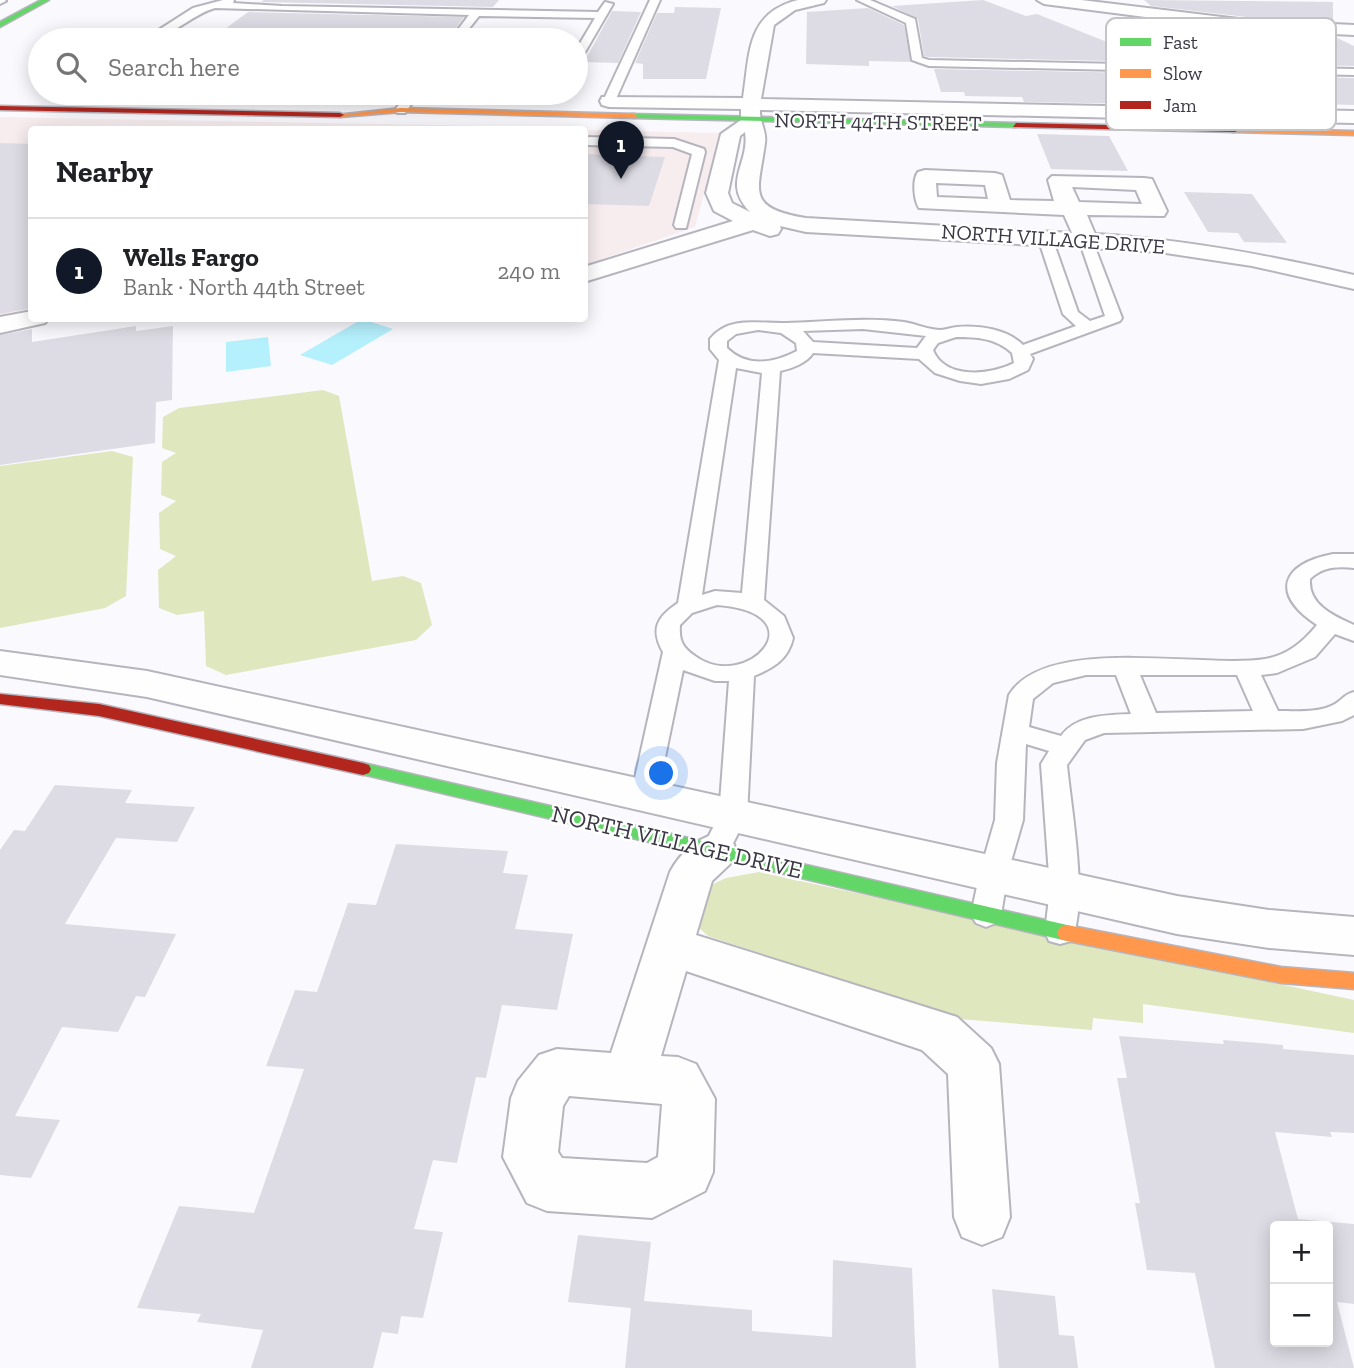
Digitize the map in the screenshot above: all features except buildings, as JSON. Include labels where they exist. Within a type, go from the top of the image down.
[{"type":"main road","points":[[0,25],[46,0]]},
{"type":"main road","name":"NORTH 44TH STREET","points":[[0,94],[28,94]]},
{"type":"main road","name":"NORTH 44TH STREET","points":[[381,105],[401,110]]},
{"type":"main road","name":"NORTH 44TH STREET","points":[[0,108],[356,115],[401,110],[751,111],[1106,124]]},
{"type":"main road","name":"NORTH 44TH STREET","points":[[1272,130],[1354,133]]},
{"type":"main road","name":"NORTH VILLAGE DRIVE","points":[[0,699],[99,710],[724,834],[986,915],[1219,965],[1281,975],[1354,981]]},
{"type":"street","points":[[762,220],[749,196],[747,185],[757,139],[751,111],[766,23],[789,7],[819,0]]},
{"type":"street","points":[[1044,0],[1186,18]]},
{"type":"street","points":[[1109,18],[1117,10]]},
{"type":"street","points":[[1100,27],[1106,21]]},
{"type":"street","points":[[1336,29],[1354,30]]},
{"type":"street","name":"NORTH 44TH STREET","points":[[609,100],[751,111],[1106,115]]},
{"type":"street","points":[[751,111],[731,134],[717,193],[722,206],[762,220]]},
{"type":"street","name":"NORTH 44TH STREET","points":[[1336,117],[1354,117]]},
{"type":"street","points":[[1000,207],[1072,208],[1089,246]]},
{"type":"street","points":[[588,274],[762,220]]},
{"type":"street","name":"NORTH VILLAGE DRIVE","points":[[762,220],[1047,244],[1211,251],[1354,282]]},
{"type":"street","name":"NORTH VILLAGE DRIVE","points":[[1089,246],[1231,267],[1354,293]]},
{"type":"street","points":[[0,325],[28,320]]},
{"type":"street","name":"NORTH VILLAGE DRIVE","points":[[0,663],[147,684],[643,796],[724,834],[994,872],[1177,915],[1269,929],[1354,936]]},
{"type":"street","points":[[629,1078],[692,872],[724,834]]},
{"type":"street","points":[[669,946],[939,1033],[973,1064],[982,1217]]},
{"type":"lane","points":[[167,28],[196,10],[234,0]]},
{"type":"lane","points":[[588,39],[610,0]]},
{"type":"lane","points":[[609,100],[655,0]]},
{"type":"lane","points":[[862,0],[911,21],[917,60],[929,63],[1106,67]]},
{"type":"lane","points":[[215,5],[602,15]]},
{"type":"lane","points":[[312,9],[305,16],[316,22],[328,22]]},
{"type":"lane","points":[[364,23],[379,20],[390,11]]},
{"type":"lane","points":[[465,28],[476,13]]},
{"type":"lane","points":[[1336,72],[1354,72]]},
{"type":"lane","points":[[401,110],[405,105]]},
{"type":"lane","points":[[588,141],[674,143],[699,152],[681,225]]},
{"type":"lane","points":[[1047,244],[1071,314],[1089,328]]},
{"type":"lane","points":[[1021,351],[1114,318],[1089,246]]},
{"type":"lane","points":[[785,328],[804,340],[807,347],[797,360],[771,367],[755,367],[727,360],[716,346],[717,340],[732,329],[758,325],[785,328],[809,324],[844,325],[927,330],[940,335]]},
{"type":"lane","points":[[954,332],[986,333],[1013,344],[1021,351],[1024,359],[1022,366],[1014,372],[986,378],[946,372],[929,362],[924,354],[924,346],[940,335],[954,332]]},
{"type":"lane","points":[[807,347],[924,354]]},
{"type":"lane","points":[[689,606],[727,360]]},
{"type":"lane","points":[[752,603],[771,367]]},
{"type":"lane","points":[[986,915],[994,872],[1009,820],[1010,764],[1021,695],[1045,677],[1086,667],[1268,667],[1307,652],[1343,629],[1314,612],[1302,598],[1298,585],[1301,574],[1311,565],[1348,556]]},
{"type":"lane","points":[[715,598],[752,603],[767,611],[778,622],[782,634],[781,646],[773,658],[759,667],[742,672],[703,670],[686,664],[674,654],[667,642],[666,630],[671,619],[689,606],[715,598]]},
{"type":"lane","points":[[643,796],[674,654]]},
{"type":"lane","points":[[1125,667],[1147,722]]},
{"type":"lane","points":[[1245,667],[1269,719]]},
{"type":"lane","points":[[724,834],[742,672]]},
{"type":"lane","points":[[1060,932],[1064,889],[1054,764],[1076,734],[1101,724],[1303,720],[1342,712],[1354,700]]},
{"type":"lane","points":[[1015,732],[1067,747]]},
{"type":"shaded area","points":[[0,117],[485,126],[28,126],[28,309],[0,318]]},
{"type":"shaded area","points":[[588,130],[721,133],[695,227],[588,264]]},
{"type":"green space","points":[[323,390],[339,396],[372,581],[403,576],[421,583],[432,625],[416,640],[226,675],[206,666],[204,611],[177,615],[159,608],[158,570],[176,556],[160,549],[159,513],[176,501],[161,495],[162,462],[176,453],[162,448],[163,417],[179,408]]},
{"type":"green space","points":[[112,451],[133,457],[126,596],[105,608],[0,628],[0,466]]},
{"type":"green space","points":[[759,872],[1354,1000],[1354,1033],[1143,1004],[1143,1023],[1093,1018],[1092,1030],[960,1019],[708,936],[695,924],[705,888],[726,878]]},
{"type":"water","points":[[357,322],[371,322],[393,329],[332,365],[300,355]]},
{"type":"water","points":[[268,337],[271,366],[226,372],[226,342]]},
{"type":"traffic: fast","points":[[0,25],[46,0]]},
{"type":"traffic: fast","points":[[634,116],[1016,125]]},
{"type":"traffic: fast","points":[[363,769],[1067,933]]},
{"type":"traffic: slow","points":[[340,115],[401,110],[634,116]]},
{"type":"traffic: slow","points":[[1235,130],[1354,133]]},
{"type":"traffic: slow","points":[[1067,933],[1281,975],[1354,981]]},
{"type":"traffic: jam","points":[[0,108],[340,115]]},
{"type":"traffic: jam","points":[[1016,125],[1106,127]]},
{"type":"traffic: jam","points":[[0,699],[99,710],[363,769]]},
{"type":"place","name":"Wells Fargo","points":[[621,179]]}]
